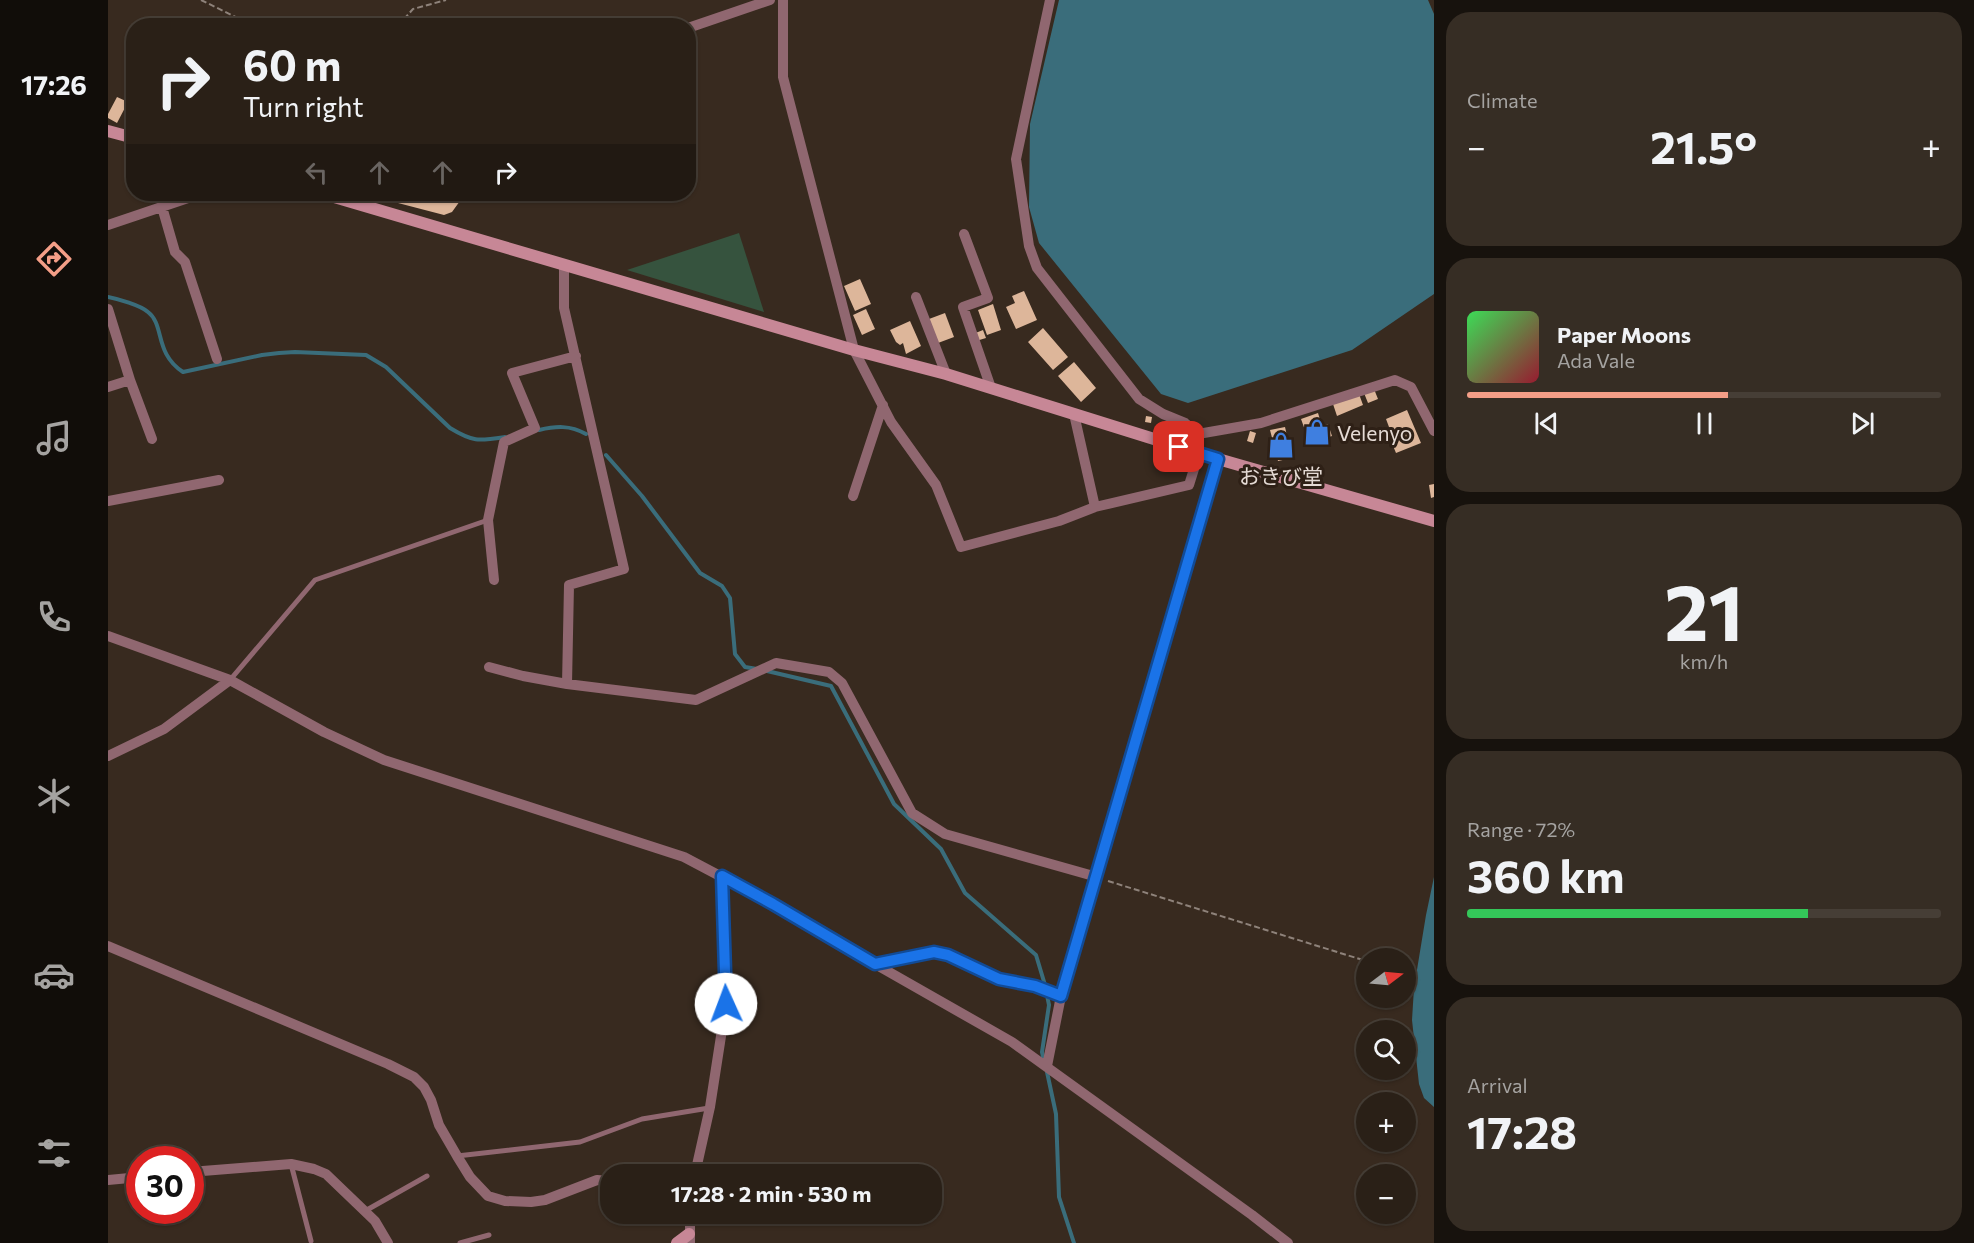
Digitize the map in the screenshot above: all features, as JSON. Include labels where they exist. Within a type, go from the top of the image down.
[{"type":"street","points":[[696,25],[767,0]]},
{"type":"street","points":[[783,0],[783,77],[854,350],[891,422],[936,485],[961,548],[1059,521],[1095,507],[1189,484],[1199,453],[1198,434],[1185,423],[1163,414],[1139,399],[1037,268],[1029,246],[1016,159],[1050,0]]},
{"type":"street","points":[[108,130],[126,136]]},
{"type":"street","points":[[108,225],[180,201]]},
{"type":"street","points":[[348,201],[854,350],[946,374],[1218,459],[1434,521]]},
{"type":"street","points":[[162,207],[176,252],[185,262],[217,359]]},
{"type":"street","points":[[964,234],[988,298],[963,307],[991,388]]},
{"type":"street","points":[[564,265],[564,308],[624,569],[569,585],[567,684]]},
{"type":"street","points":[[916,297],[946,374]]},
{"type":"street","points":[[108,309],[130,381],[152,439]]},
{"type":"street","points":[[494,580],[488,520],[504,442],[535,428],[512,373],[576,356]]},
{"type":"street","points":[[1198,434],[1262,423],[1395,380],[1411,387],[1434,430]]},
{"type":"street","points":[[108,387],[130,381]]},
{"type":"street","points":[[853,496],[883,405]]},
{"type":"street","points":[[1074,414],[1095,507]]},
{"type":"street","points":[[1047,1066],[1061,996],[1218,459]]},
{"type":"street","points":[[108,501],[219,480]]},
{"type":"street","points":[[108,636],[230,680],[324,732],[384,760],[684,857],[722,876],[1012,1042],[1288,1243]]},
{"type":"street","points":[[489,667],[567,684],[696,700],[776,663],[829,672],[842,683],[912,813],[945,834],[1096,877]]},
{"type":"street","points":[[108,756],[164,729],[230,680]]},
{"type":"street","points":[[697,1164],[710,1107],[726,1004],[722,876]]},
{"type":"street","points":[[108,946],[414,1077],[428,1094],[439,1125],[470,1177],[488,1196],[505,1201],[545,1200],[600,1180]]},
{"type":"street","points":[[204,1171],[291,1164],[314,1169],[326,1174],[365,1211],[375,1221],[388,1243]]},
{"type":"street","points":[[108,1180],[126,1178]]},
{"type":"street","points":[[677,1243],[689,1238]]},
{"type":"lane","points":[[230,680],[315,580],[488,520]]},
{"type":"lane","points":[[875,964],[934,952],[948,955],[999,979],[1035,986],[1061,996]]},
{"type":"lane","points":[[457,1156],[580,1142],[642,1119],[710,1107]]},
{"type":"lane","points":[[291,1164],[310,1241]]},
{"type":"lane","points":[[365,1211],[427,1176]]},
{"type":"lane","points":[[460,1243],[489,1235]]},
{"type":"path","points":[[201,0],[238,18]]},
{"type":"path","points":[[406,18],[414,9],[446,0]]},
{"type":"path","points":[[1096,877],[1356,958]]},
{"type":"green space","points":[[739,233],[764,312],[627,270]]},
{"type":"water","points":[[1059,0],[1428,0],[1434,14],[1434,294],[1352,350],[1188,403],[1161,394],[1039,243],[1029,207],[1030,124]]},
{"type":"water","points":[[1434,877],[1434,1107],[1424,1098],[1419,1084],[1416,1020],[1412,1020],[1413,1008],[1416,1008],[1416,976]]},
{"type":"building","points":[[117,97],[126,101],[117,123],[108,118]]},
{"type":"building","points":[[397,201],[460,201],[452,212],[444,215]]},
{"type":"building","points":[[860,279],[871,304],[855,311],[844,286]]},
{"type":"building","points":[[1024,291],[1037,320],[1016,329],[1006,307],[1015,303],[1012,296]]},
{"type":"building","points":[[993,304],[1001,330],[987,335],[978,310]]},
{"type":"building","points":[[866,309],[875,329],[862,335],[853,315]]},
{"type":"building","points":[[945,313],[954,337],[938,343],[929,319]]},
{"type":"building","points":[[910,321],[921,346],[906,354],[903,343],[900,345],[896,342],[890,330]]},
{"type":"building","points":[[1043,328],[1068,357],[1053,370],[1028,342]]},
{"type":"building","points":[[983,330],[986,338],[976,341],[973,334]]},
{"type":"building","points":[[1074,362],[1096,388],[1081,402],[1058,376]]},
{"type":"building","points":[[1374,389],[1378,399],[1368,403],[1364,393]]},
{"type":"building","points":[[1359,394],[1363,405],[1337,416],[1333,404]]},
{"type":"building","points":[[1407,410],[1421,443],[1396,453],[1389,436],[1392,435],[1386,419]]},
{"type":"building","points":[[1318,413],[1322,426],[1328,424],[1332,436],[1310,444],[1301,419]]},
{"type":"building","points":[[1146,416],[1152,417],[1151,423],[1145,422]]},
{"type":"building","points":[[1285,427],[1292,458],[1278,461],[1270,430]]},
{"type":"building","points":[[1250,431],[1256,433],[1253,443],[1247,441]]},
{"type":"building","points":[[1434,484],[1434,497],[1431,498],[1429,485]]},
{"type":"waterway","points":[[108,297],[148,312],[157,324],[168,356],[183,372],[279,353],[366,355],[386,367],[450,428],[464,436],[476,439],[505,437]]},
{"type":"waterway","points":[[539,430],[563,427],[586,434]]},
{"type":"waterway","points":[[606,455],[642,496],[700,573],[722,586],[730,598],[735,654],[745,667],[757,669]]},
{"type":"waterway","points":[[767,671],[831,686],[894,804],[941,849],[965,893],[1036,955],[1049,1005],[1042,1052],[1044,1061]]},
{"type":"waterway","points":[[1047,1072],[1056,1114],[1059,1197],[1074,1243]]},
{"type":"place","name":"Velenyo","points":[[1317,432]]},
{"type":"place","name":"おきび堂","points":[[1281,445]]},
{"type":"route","points":[[726,1004],[722,876],[875,964],[934,952],[948,955],[999,979],[1035,986],[1061,996],[1218,459],[1179,447]]}]
